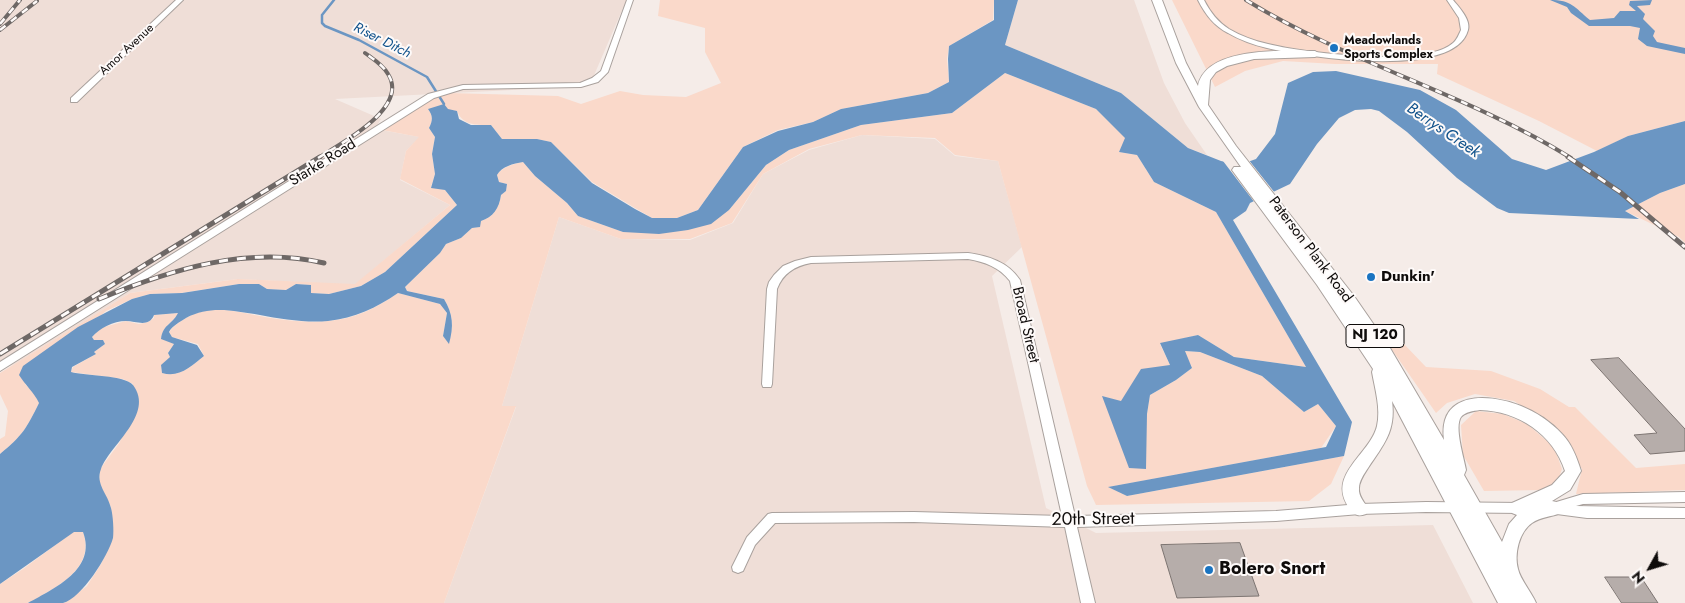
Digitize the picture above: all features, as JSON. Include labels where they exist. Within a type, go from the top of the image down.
[{"type":"main road","name":"Paterson Plank Road","points":[[1148,0],[1178,77],[1202,120],[1235,158],[1268,202],[1352,324],[1465,508],[1509,571],[1527,603]]},
{"type":"main road","name":"Paterson Plank Road","points":[[1157,0],[1181,63],[1204,107],[1235,158]]},
{"type":"main road","points":[[1161,12],[1163,0]]},
{"type":"main road","points":[[1204,107],[1204,80],[1210,72],[1221,65],[1256,56],[1314,54]]},
{"type":"main road","name":"Paterson Plank Road","points":[[1268,202],[1349,300],[1386,352],[1459,481],[1465,508],[1508,603]]},
{"type":"main road","points":[[1360,509],[1349,494],[1350,482],[1380,438],[1385,423],[1378,365]]},
{"type":"main road","points":[[1459,481],[1451,426],[1454,414],[1465,407],[1480,404],[1499,406],[1519,412],[1539,423],[1555,437],[1566,452],[1573,471],[1570,480],[1564,486],[1518,508]]},
{"type":"main road","points":[[1509,571],[1508,548],[1515,528],[1530,514],[1555,508]]},
{"type":"street","name":"Amor Avenue","points":[[74,100],[180,0]]},
{"type":"street","name":"Starke Road","points":[[0,367],[431,96],[463,87],[574,86],[594,80],[604,72],[630,0]]},
{"type":"street","points":[[1202,0],[1214,20],[1236,35],[1267,46],[1314,54],[1398,59],[1423,57],[1443,52],[1457,44],[1465,30],[1463,19],[1450,0]]},
{"type":"street","name":"Broad Street","points":[[767,384],[772,289],[778,275],[792,265],[811,260],[968,256],[996,263],[1004,268],[1015,280],[1088,603]]},
{"type":"street","points":[[1555,508],[1583,499],[1685,497]]},
{"type":"street","points":[[1465,508],[1555,508],[1587,513],[1685,514]]},
{"type":"street","name":"20th Street","points":[[738,567],[751,541],[772,518],[914,517],[1070,522],[1276,516],[1360,509],[1465,508]]},
{"type":"shaded area","points":[[0,0],[631,0],[623,8],[592,80],[571,87],[335,99],[381,119],[375,129],[420,137],[406,151],[400,180],[450,205],[355,285],[238,279],[130,293],[15,364],[0,370]]},
{"type":"shaded area","points":[[660,0],[994,0],[993,20],[949,46],[947,59],[949,82],[928,93],[841,109],[813,122],[778,130],[743,147],[698,210],[677,218],[652,218],[635,208],[592,182],[551,142],[537,139],[502,139],[491,125],[471,124],[463,120],[457,111],[428,109],[432,118],[429,128],[435,137],[432,154],[435,174],[431,187],[445,190],[457,205],[385,272],[361,286],[329,294],[311,293],[310,285],[296,284],[286,290],[267,289],[259,284],[239,284],[181,293],[150,294],[132,299],[106,311],[25,384],[35,394],[39,403],[23,431],[0,454],[0,439],[5,436],[8,411],[0,394],[0,373],[130,293],[238,279],[355,284],[450,205],[400,179],[406,151],[419,137],[382,130],[429,100],[449,93],[558,96],[581,104],[620,91],[643,95],[686,97],[721,83],[705,52],[705,28],[658,16]]},
{"type":"shaded area","points":[[1018,0],[1134,0],[1164,83],[1185,123],[1207,155],[1188,148],[1121,93],[1005,45]]},
{"type":"shaded area","points":[[1172,0],[1685,0],[1685,121],[1628,136],[1597,151],[1539,121],[1437,74],[1438,64],[1335,64],[1283,61],[1245,71],[1215,87]]},
{"type":"shaded area","points":[[1005,73],[1096,109],[1126,138],[1119,152],[1137,155],[1154,182],[1216,212],[1306,367],[1234,357],[1198,335],[1160,344],[1170,365],[1121,402],[1102,396],[1147,414],[1150,395],[1192,368],[1184,351],[1200,352],[1262,376],[1304,412],[1318,404],[1336,426],[1321,448],[1109,487],[1127,496],[1344,456],[1331,484],[1309,501],[1096,505],[1087,486],[998,161],[955,155],[935,138],[862,135],[809,149],[763,174],[732,223],[690,239],[621,239],[559,217],[502,406],[516,406],[444,603],[64,603],[87,586],[101,564],[113,538],[111,507],[99,483],[100,469],[120,442],[133,384],[123,379],[71,372],[73,367],[96,354],[94,352],[105,344],[103,340],[94,340],[92,337],[100,328],[126,321],[139,324],[148,322],[154,318],[154,315],[179,313],[166,327],[161,338],[174,344],[168,353],[170,357],[161,366],[162,373],[174,374],[190,367],[204,356],[198,344],[172,337],[169,333],[176,324],[195,314],[204,311],[222,310],[285,320],[311,322],[338,320],[365,312],[398,293],[440,304],[447,313],[443,336],[449,343],[452,320],[444,299],[407,291],[405,287],[440,253],[446,244],[461,238],[472,228],[479,227],[481,221],[495,212],[501,195],[506,191],[507,184],[499,182],[497,175],[508,166],[523,162],[535,176],[567,203],[578,216],[623,232],[729,210],[766,165],[789,150],[861,125],[952,113]]},
{"type":"shaded area","points":[[862,135],[935,139],[955,156],[998,161],[1022,247],[992,276],[1046,508],[1096,533],[1433,525],[1473,603],[444,603],[516,407],[502,406],[559,217],[621,239],[690,240],[733,223],[763,174],[809,150]]},
{"type":"shaded area","points":[[1685,184],[1685,243],[1679,237],[1625,211],[1660,193]]},
{"type":"shaded area","points":[[1403,343],[1426,367],[1491,371],[1540,389],[1569,407],[1575,407],[1636,468],[1685,464],[1685,490],[1576,494],[1582,469],[1555,428],[1514,401],[1475,394],[1447,403],[1436,413],[1388,344]]},
{"type":"shaded area","points":[[1476,411],[1503,414],[1527,424],[1554,447],[1562,469],[1556,486],[1542,490],[1484,491],[1463,455],[1461,425]]},
{"type":"shaded area","points":[[73,532],[83,532],[85,553],[77,569],[70,577],[34,601],[27,603],[0,603],[0,584]]},
{"type":"water","name":"Berrys Creek","points":[[994,0],[1018,0],[1005,45],[1121,93],[1188,148],[1221,161],[1239,165],[1256,159],[1275,134],[1288,83],[1313,72],[1336,71],[1420,90],[1456,110],[1512,159],[1546,170],[1594,152],[1628,136],[1685,121],[1685,184],[1660,193],[1625,211],[1639,219],[1509,213],[1497,208],[1457,178],[1407,132],[1379,111],[1371,109],[1355,110],[1339,118],[1317,144],[1290,184],[1250,203],[1246,211],[1233,220],[1352,422],[1344,456],[1127,496],[1108,487],[1326,447],[1336,426],[1318,404],[1304,412],[1262,376],[1200,352],[1185,351],[1192,368],[1150,395],[1147,414],[1146,469],[1129,468],[1102,396],[1121,401],[1141,369],[1170,365],[1160,343],[1198,335],[1234,357],[1306,367],[1216,212],[1154,182],[1137,155],[1119,152],[1125,138],[1096,109],[1005,73],[952,113],[861,125],[789,150],[766,165],[729,210],[711,224],[688,230],[659,234],[623,232],[578,216],[567,203],[535,176],[523,162],[505,167],[497,175],[499,182],[507,184],[506,191],[501,195],[495,212],[481,221],[480,227],[472,228],[461,238],[446,244],[440,253],[405,287],[407,291],[444,299],[452,320],[449,344],[443,336],[447,313],[440,304],[398,293],[365,312],[328,321],[294,320],[222,310],[204,311],[195,314],[176,324],[169,332],[172,337],[197,345],[204,356],[185,370],[174,374],[162,373],[161,365],[170,357],[168,353],[174,344],[161,339],[164,330],[178,313],[154,315],[146,323],[116,322],[99,331],[92,337],[94,340],[103,340],[105,344],[94,352],[96,354],[72,367],[71,372],[122,379],[129,382],[133,385],[138,396],[139,407],[129,429],[101,469],[101,484],[112,515],[113,538],[110,546],[86,585],[70,600],[63,603],[28,603],[61,584],[79,567],[84,557],[86,545],[83,532],[74,532],[0,584],[0,454],[23,431],[39,403],[19,375],[23,366],[78,327],[132,299],[150,294],[182,293],[239,284],[259,284],[267,289],[286,290],[296,284],[311,285],[311,293],[329,294],[361,286],[385,272],[457,205],[445,190],[431,188],[435,174],[432,154],[435,137],[429,128],[432,118],[428,109],[444,104],[448,109],[457,111],[459,119],[471,125],[491,125],[502,139],[537,139],[551,142],[592,183],[635,209],[652,218],[677,218],[698,210],[743,147],[778,131],[813,122],[841,109],[928,93],[949,82],[949,46],[994,20]]},
{"type":"water","points":[[1550,0],[1568,3],[1590,20],[1614,18],[1620,11],[1636,11],[1629,5],[1630,1],[1652,0],[1650,5],[1637,6],[1645,14],[1643,19],[1655,31],[1653,36],[1657,42],[1685,48],[1685,54],[1647,46],[1638,39],[1640,28],[1630,26],[1589,26],[1571,13],[1567,7]]},
{"type":"pier","points":[[1248,159],[1275,193],[1255,203],[1223,161],[1239,162]]},
{"type":"building","points":[[1619,358],[1685,429],[1685,451],[1650,454],[1634,435],[1657,433],[1591,360]]},
{"type":"building","name":"Bolero Snort","points":[[1240,543],[1259,596],[1177,598],[1161,545]]},
{"type":"building","points":[[1605,577],[1641,577],[1658,603],[1622,603]]},
{"type":"waterway","name":"Riser Ditch","points":[[334,0],[322,15],[322,23],[325,26],[359,40],[427,77],[444,104]]},
{"type":"railway","points":[[0,24],[20,0]]},
{"type":"railway","points":[[1246,0],[1325,42],[1491,115],[1532,135],[1571,158]]},
{"type":"railway","points":[[0,30],[37,1]]},
{"type":"railway","points":[[318,158],[370,124],[389,100],[392,87],[388,74],[381,65],[365,53]]},
{"type":"railway","points":[[0,354],[320,157]]},
{"type":"railway","points":[[1568,157],[1620,192],[1685,247]]},
{"type":"railway","points":[[99,299],[153,279],[209,263],[266,257],[295,258],[324,263]]},
{"type":"place","name":"Meadowlands Sports Complex","points":[[1334,48]]},
{"type":"place","name":"Dunkin'","points":[[1371,277]]},
{"type":"place","name":"Bolero Snort","points":[[1209,570]]}]
